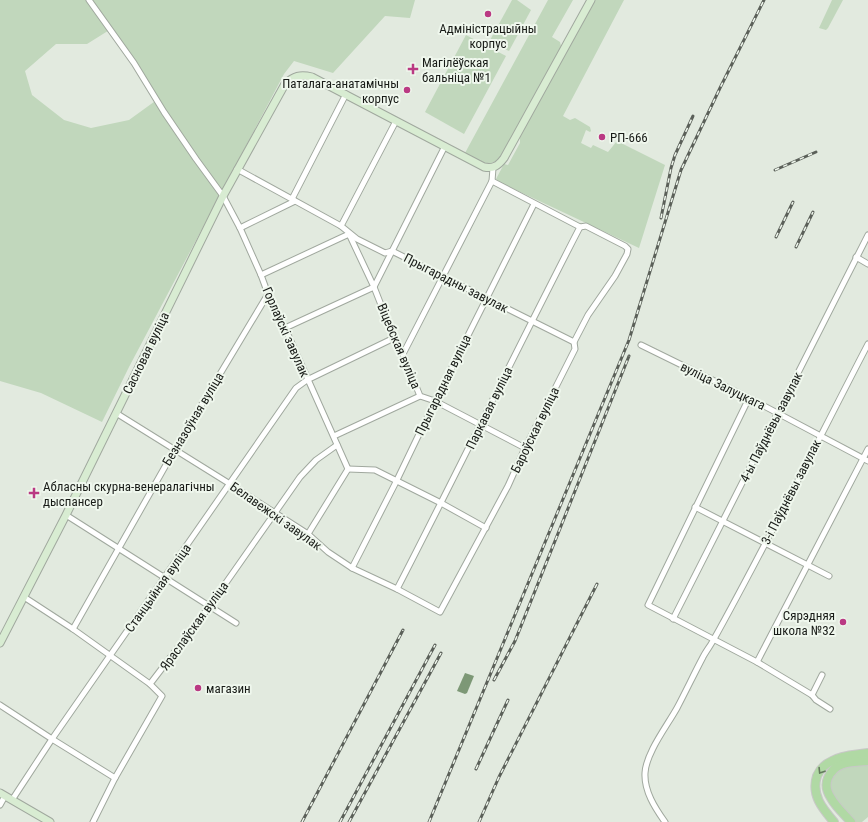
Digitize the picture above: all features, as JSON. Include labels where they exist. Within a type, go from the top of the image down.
[{"type":"main road","points":[[346,94],[484,167],[493,168],[504,158],[591,0]]},
{"type":"main road","name":"Сасновая вуліца","points":[[0,643],[66,515],[223,196],[285,84],[291,78],[304,75],[312,77],[346,94]]},
{"type":"main road","points":[[834,822],[826,813],[817,798],[814,786],[819,771],[824,765],[832,760],[868,753]]},
{"type":"main road","points":[[850,822],[830,798],[827,791],[827,780],[832,770],[841,764],[868,761]]},
{"type":"main road","points":[[6,796],[50,822]]},
{"type":"street","name":"Горлаўскі завулак","points":[[89,0],[134,63],[164,112],[223,196],[240,228],[268,294],[285,328],[348,469]]},
{"type":"street","points":[[240,228],[293,200],[346,94]]},
{"type":"street","points":[[237,169],[341,226],[396,121]]},
{"type":"street","points":[[285,328],[374,288],[445,146]]},
{"type":"street","points":[[402,354],[492,181],[493,168]]},
{"type":"street","points":[[492,181],[580,227]]},
{"type":"street","name":"Прыгарадная вуліца","points":[[352,568],[534,204]]},
{"type":"street","name":"Прыгарадны завулак","points":[[341,226],[349,234],[385,253],[392,251],[574,342]]},
{"type":"street","name":"Бароўская вуліца","points":[[440,612],[508,486],[525,448],[575,349],[574,342],[588,315],[615,276],[627,254],[628,249],[625,246],[586,226],[580,227]]},
{"type":"street","name":"Паркавая вуліца","points":[[397,589],[481,424],[531,321],[580,227]]},
{"type":"street","points":[[261,275],[349,234]]},
{"type":"street","name":"Віцебская вуліца","points":[[349,234],[374,288],[420,396],[435,401],[525,448]]},
{"type":"street","name":"4-ы Паўднёвы завулак","points":[[673,619],[868,235]]},
{"type":"street","points":[[856,257],[868,264]]},
{"type":"street","name":"Безназоўная вуліца","points":[[73,629],[175,449],[268,294]]},
{"type":"street","name":"Станцыйная вуліца","points":[[0,805],[52,739],[296,388],[307,380],[394,338]]},
{"type":"street","name":"3-і Паўднёвы завулак","points":[[665,822],[647,791],[645,772],[653,748],[676,709],[765,543],[868,344]]},
{"type":"street","name":"вуліца Залуцкага","points":[[641,345],[749,398],[866,459]]},
{"type":"street","points":[[334,436],[420,396]]},
{"type":"street","points":[[749,398],[648,605],[757,662],[812,695],[816,700],[830,709]]},
{"type":"street","name":"Белавежскі завулак","points":[[116,413],[308,534],[328,552],[352,568],[397,589],[440,612]]},
{"type":"street","name":"Яраслаўская вуліца","points":[[150,684],[209,607],[300,477],[316,460],[337,445]]},
{"type":"street","points":[[757,662],[866,459],[868,449]]},
{"type":"street","points":[[308,534],[348,469],[375,470],[396,482],[441,503],[486,528]]},
{"type":"street","points":[[695,507],[829,576]]},
{"type":"street","points":[[66,515],[236,623]]},
{"type":"street","points":[[24,597],[73,629],[150,684],[162,696],[115,778],[93,822]]},
{"type":"street","points":[[812,695],[822,675]]},
{"type":"street","points":[[0,705],[115,778]]},
{"type":"shaded area","points":[[0,0],[415,0],[410,18],[385,16],[333,73],[294,61],[284,74],[129,367],[102,422],[41,393],[0,381]],"holes":[[[111,29],[158,99],[129,120],[91,128],[64,120],[32,95],[25,71],[56,44],[87,44]]]},
{"type":"shaded area","points":[[512,0],[517,0],[531,10],[509,51],[489,42]]},
{"type":"shaded area","points":[[548,0],[573,0],[552,37],[560,42],[560,49],[501,157],[491,163],[483,163],[465,153]]},
{"type":"shaded area","points":[[594,0],[624,0],[563,116],[570,120],[575,118],[590,127],[591,131],[586,130],[581,143],[591,148],[593,145],[608,152],[617,141],[665,165],[639,248],[501,183],[496,179],[504,164],[508,165],[520,143],[520,134]]},
{"type":"shaded area","points":[[832,0],[843,0],[828,28],[826,30],[819,28]]},
{"type":"shaded area","points":[[466,35],[506,56],[464,134],[425,112]]},
{"type":"shaded area","points":[[465,673],[474,676],[467,693],[465,694],[457,691]]},
{"type":"shaded area","points":[[868,763],[868,817],[862,822],[854,822],[831,793],[830,780],[839,768]]},
{"type":"railway","points":[[429,822],[629,340],[681,170],[764,0]]},
{"type":"railway","points":[[661,218],[675,155],[693,116]]},
{"type":"railway","points":[[775,170],[816,152]]},
{"type":"railway","points":[[776,237],[793,202]]},
{"type":"railway","points":[[796,247],[813,212]]},
{"type":"railway","points":[[494,680],[515,641],[629,356]]},
{"type":"railway","points":[[479,822],[499,777],[597,584]]},
{"type":"railway","points":[[302,822],[403,630]]},
{"type":"railway","points":[[340,822],[435,645]]},
{"type":"railway","points":[[349,822],[441,653]]},
{"type":"railway","points":[[476,769],[508,700]]},
{"type":"place","name":"Адміністрацыйны корпус","points":[[488,14]]},
{"type":"place","name":"Магілёўская бальніца №1","points":[[413,69]]},
{"type":"place","name":"Паталага-анатамічны корпус","points":[[407,90]]},
{"type":"place","name":"РП-666","points":[[602,137]]},
{"type":"place","name":"Абласны скурна-венералагічны дыспансер","points":[[34,493]]},
{"type":"place","name":"Сярэдняя школа №32","points":[[843,622]]},
{"type":"place","name":"магазин","points":[[198,688]]}]
